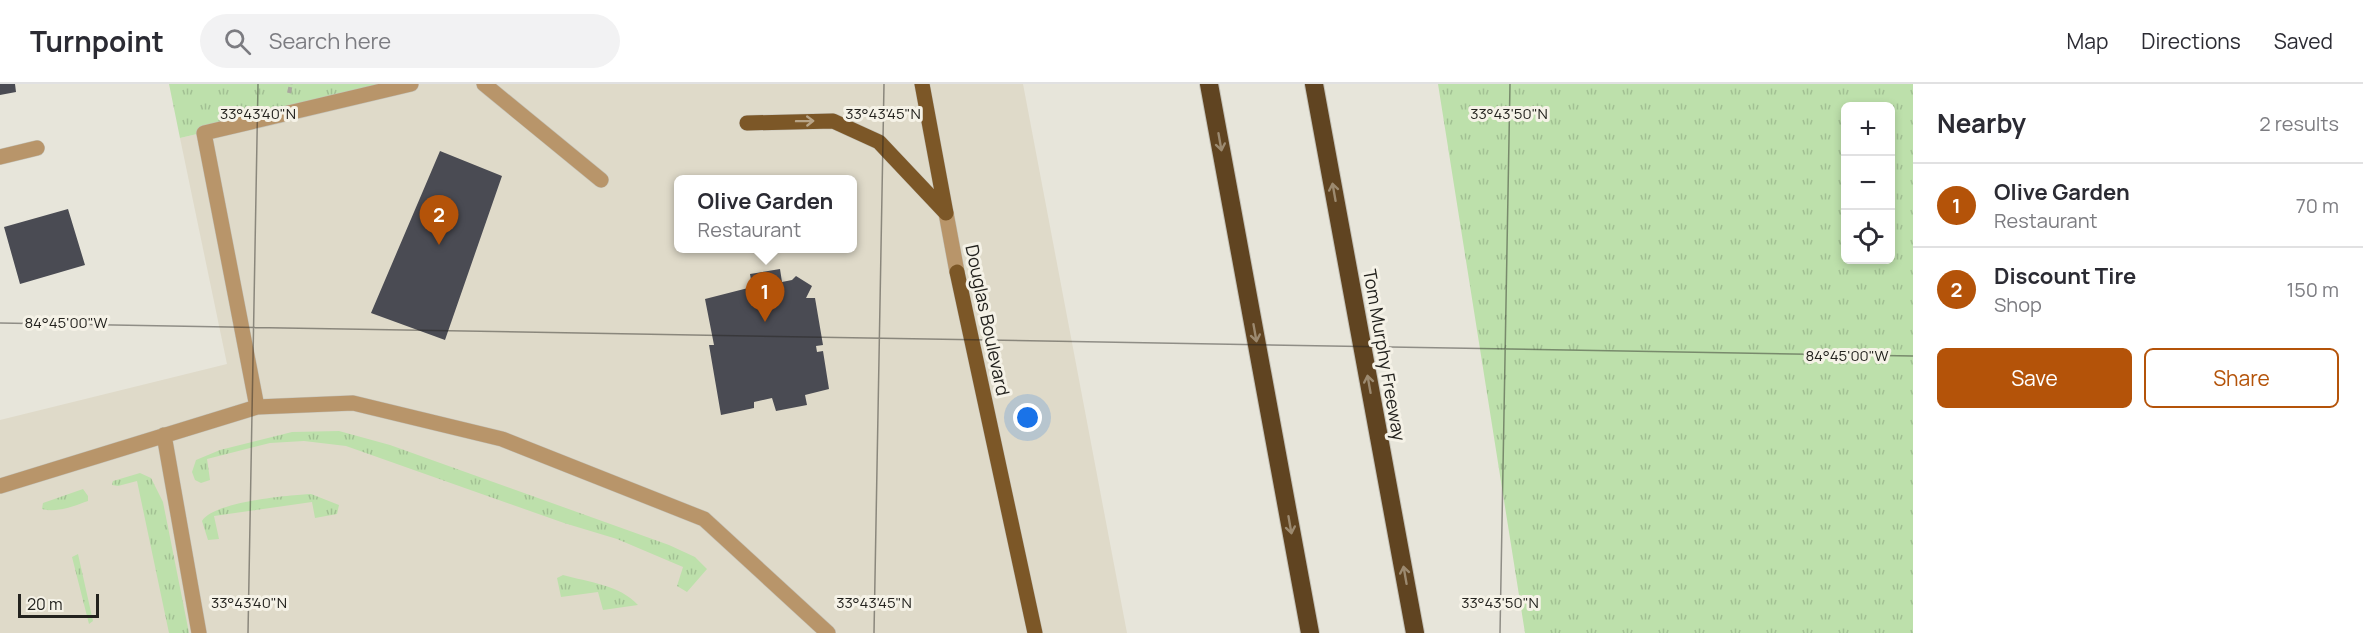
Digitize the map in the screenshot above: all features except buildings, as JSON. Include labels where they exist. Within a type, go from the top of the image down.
[{"type":"highway","points":[[1209,84],[1310,633]]},
{"type":"highway","name":"Tom Murphy Freeway","points":[[1314,84],[1415,633]]},
{"type":"main road","name":"Douglas Boulevard","points":[[922,84],[946,213]]},
{"type":"main road","points":[[747,123],[833,121],[879,142],[946,213]]},
{"type":"main road","name":"Douglas Boulevard","points":[[957,272],[1035,633]]},
{"type":"street","points":[[257,407],[204,133],[411,84]]},
{"type":"street","points":[[484,84],[601,180]]},
{"type":"street","points":[[0,157],[37,148]]},
{"type":"street","name":"Douglas Boulevard","points":[[946,213],[957,272]]},
{"type":"street","points":[[0,486],[257,407],[353,403],[512,443],[704,519],[828,633]]},
{"type":"street","points":[[164,435],[199,633]]},
{"type":"shaded area","points":[[411,84],[1023,84],[1127,633],[0,633],[0,420],[227,364],[180,138]]},
{"type":"green space","points":[[169,84],[411,84],[180,138]]},
{"type":"green space","points":[[1438,84],[1913,84],[1913,633],[1525,633]]},
{"type":"green space","points":[[339,431],[390,445],[669,545],[695,557],[707,569],[687,592],[677,586],[683,567],[617,539],[564,523],[346,446],[304,441],[270,443],[207,459],[210,480],[201,483],[195,480],[192,472],[196,460],[220,450],[292,432]]},
{"type":"green space","points":[[140,473],[151,478],[163,502],[189,633],[169,633],[137,481],[118,486],[112,485],[113,481]]},
{"type":"green space","points":[[83,489],[88,496],[88,501],[59,510],[42,509],[43,503]]},
{"type":"green space","points":[[311,494],[339,505],[337,514],[315,518],[312,502],[214,516],[219,539],[208,540],[202,521],[209,514],[236,504]]},
{"type":"green space","points":[[78,554],[93,621],[89,624],[72,557]]},
{"type":"green space","points":[[563,575],[613,589],[631,598],[638,605],[603,610],[598,592],[561,597],[557,578]]},
{"type":"place","name":"Discount Tire","points":[[439,245]]},
{"type":"place","name":"Olive Garden","points":[[765,322]]}]
